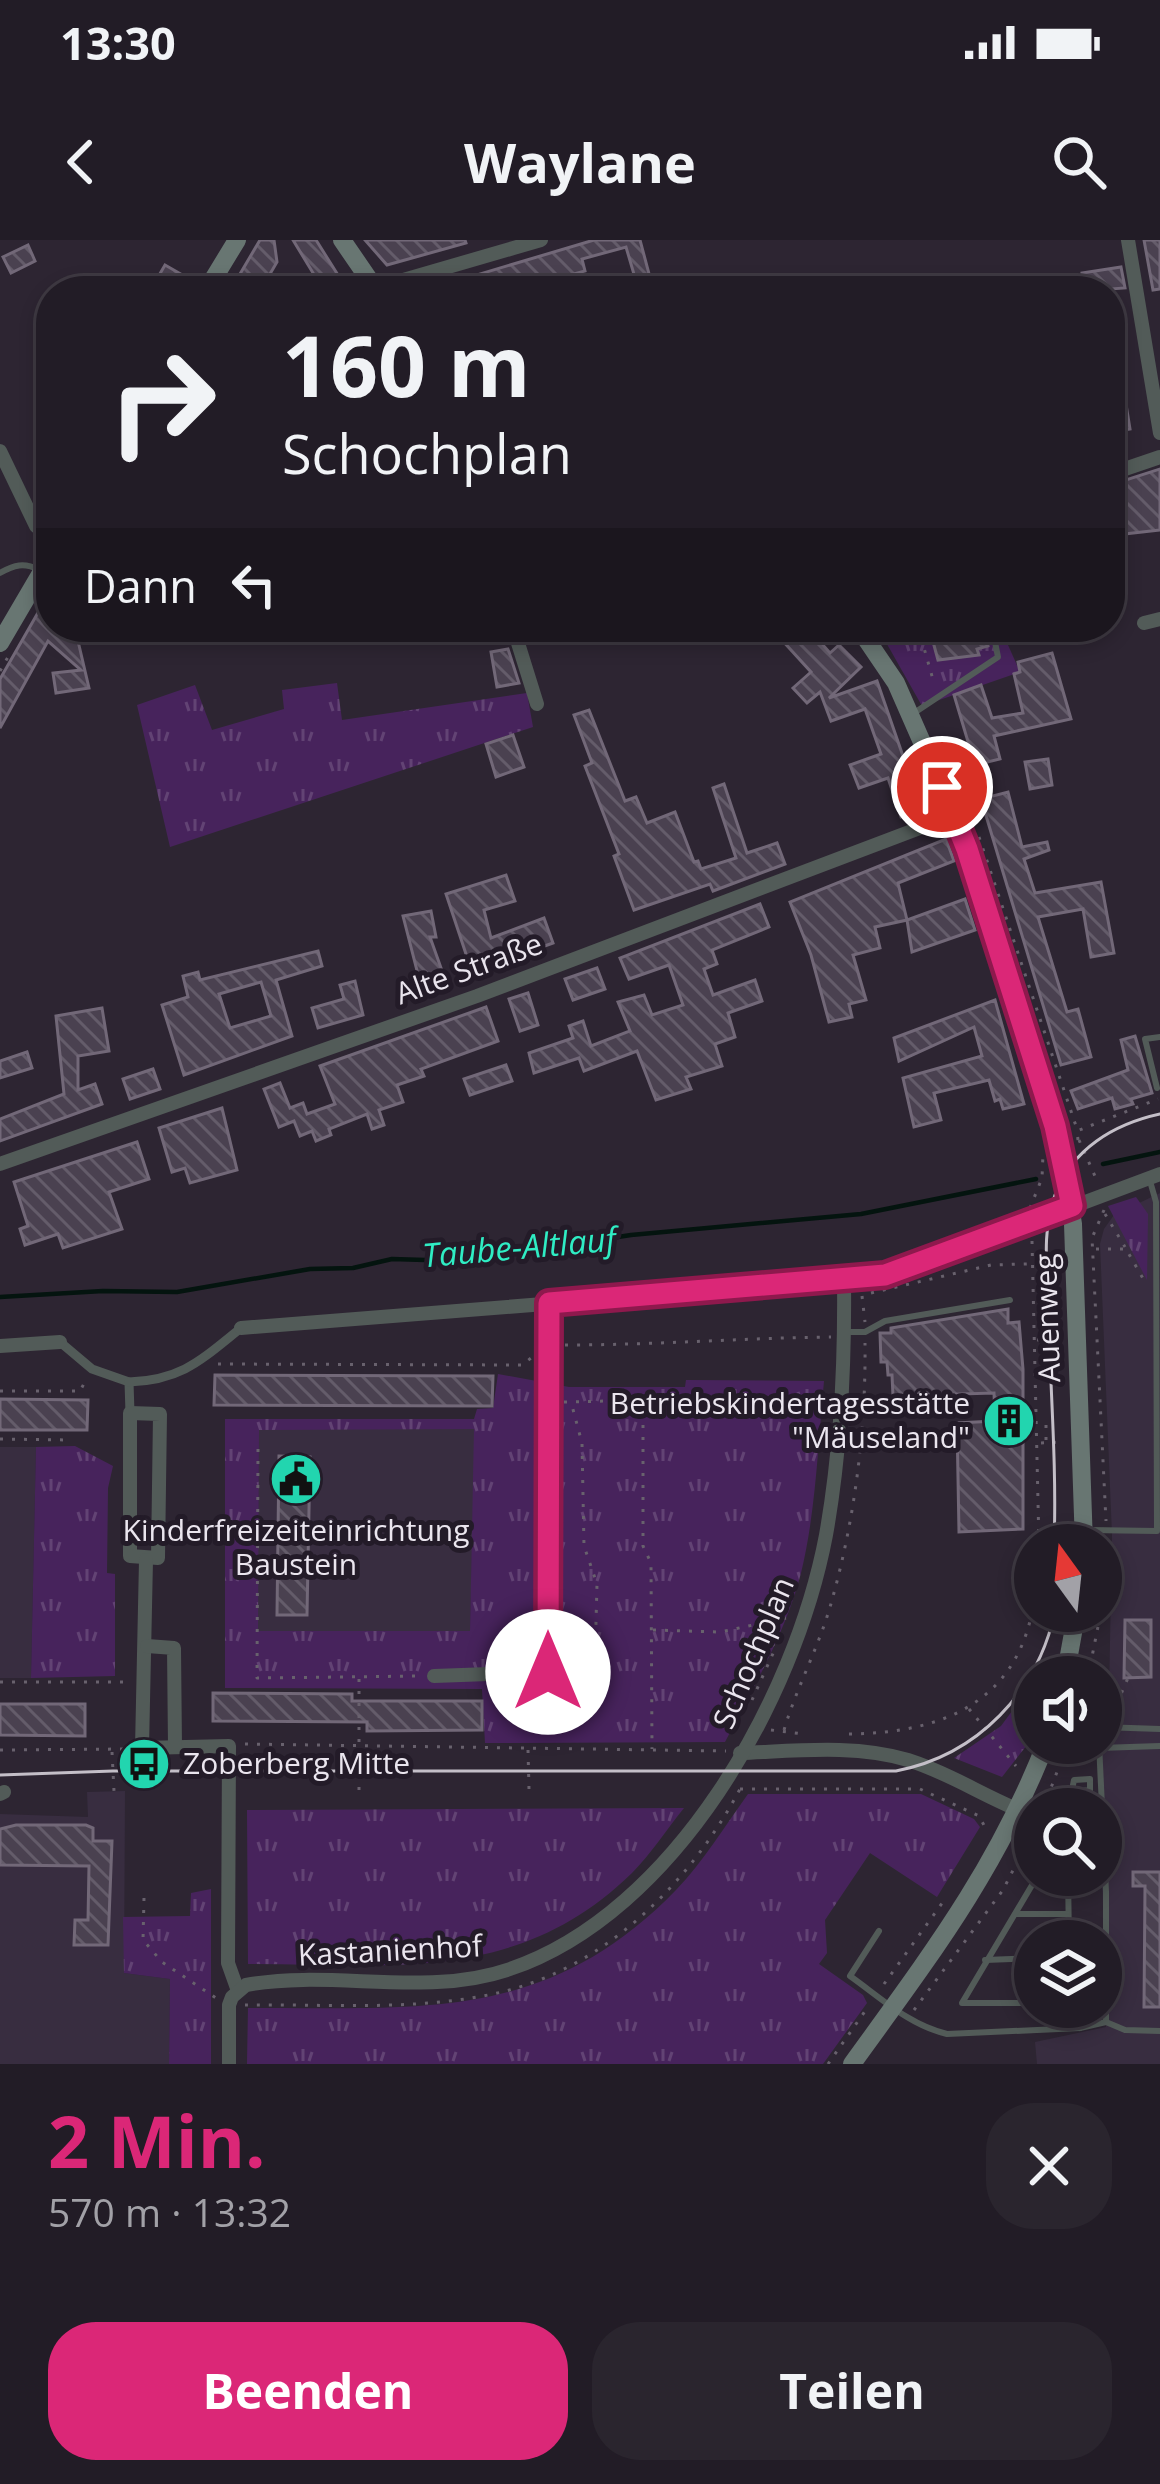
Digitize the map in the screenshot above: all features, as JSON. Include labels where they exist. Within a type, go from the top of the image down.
[{"type":"main road","points":[[215,276],[237,240]]},
{"type":"main road","points":[[342,240],[368,276]]},
{"type":"main road","points":[[0,643],[36,581]]},
{"type":"main road","name":"Auenweg","points":[[868,642],[911,715],[954,815],[1055,1126],[1072,1206],[1083,1524]]},
{"type":"main road","points":[[1028,1788],[1038,1764]]},
{"type":"main road","points":[[851,2064],[962,1910],[1014,1819]]},
{"type":"street","points":[[418,276],[541,240]]},
{"type":"street","points":[[1128,240],[1160,433]]},
{"type":"street","points":[[0,452],[36,526]]},
{"type":"street","points":[[1125,469],[1160,457]]},
{"type":"street","points":[[517,642],[537,704]]},
{"type":"street","name":"Alte Straße","points":[[0,1164],[477,996],[954,815]]},
{"type":"street","points":[[0,1346],[59,1342],[92,1369],[129,1382],[161,1381],[196,1364],[241,1328],[844,1280],[915,1266],[1154,1176]]},
{"type":"street","name":"Schochplan","points":[[740,1753],[754,1729],[782,1652],[805,1613],[826,1536],[843,1396],[844,1280]]},
{"type":"street","points":[[434,1676],[548,1672],[549,1303]]},
{"type":"street","points":[[129,1382],[130,1556],[146,1560],[158,1558],[160,1414],[130,1413]]},
{"type":"street","points":[[146,1560],[142,1748],[229,1746],[228,1963],[235,1984],[229,2064]]},
{"type":"street","points":[[146,1646],[173,1648],[175,1747]]},
{"type":"street","points":[[740,1753],[833,1751],[891,1756],[922,1765],[1014,1808]]},
{"type":"street","name":"Kastanienhof","points":[[235,1984],[444,1980],[509,1970],[582,1936],[634,1894],[700,1818],[740,1753]]},
{"type":"lane","points":[[0,573],[15,565],[36,565]]},
{"type":"lane","points":[[911,715],[998,657],[995,642]]},
{"type":"lane","points":[[1157,1088],[1145,1039],[1160,1037]]},
{"type":"lane","points":[[1122,1531],[1157,1531],[1154,1176]]},
{"type":"lane","points":[[845,1335],[865,1332],[885,1321],[1010,1300]]},
{"type":"lane","points":[[1122,1728],[1160,1729]]},
{"type":"lane","points":[[1122,1746],[1160,1746]]},
{"type":"lane","points":[[1100,1764],[1106,1920]]},
{"type":"lane","points":[[1090,1779],[1090,1790],[1081,1790],[1073,1809],[1074,1780],[1090,1779]]},
{"type":"lane","points":[[1014,2003],[962,2003],[1026,1896]]},
{"type":"lane","points":[[1067,1896],[1067,1920]]},
{"type":"lane","points":[[1016,1914],[1067,1914]]},
{"type":"lane","points":[[879,1931],[850,1976],[892,2007],[947,2034],[1080,2028]]},
{"type":"lane","points":[[985,1960],[1014,1959]]},
{"type":"lane","points":[[1120,2028],[1160,2031]]},
{"type":"path","points":[[922,642],[939,700]]},
{"type":"path","points":[[1156,1302],[1104,1213],[1094,1166],[1077,1131],[1160,1099]]},
{"type":"path","points":[[1040,1524],[1030,1205],[1042,1178],[1043,1151]]},
{"type":"path","points":[[1104,1213],[1094,1229],[1094,1249],[1106,1524]]},
{"type":"path","points":[[1094,1249],[1126,1249]]},
{"type":"path","points":[[844,1280],[862,1294],[878,1293],[958,1271],[1031,1263]]},
{"type":"path","points":[[196,1364],[522,1365],[550,1345],[671,1345],[702,1338],[845,1335]]},
{"type":"path","points":[[1035,1340],[1062,1339]]},
{"type":"path","points":[[1042,1340],[1043,1356]]},
{"type":"path","points":[[0,1391],[80,1391],[92,1369]]},
{"type":"path","points":[[550,1402],[843,1396]]},
{"type":"path","points":[[643,1401],[643,1546],[651,1563],[652,1751]]},
{"type":"path","points":[[548,1672],[584,1673],[595,1659],[597,1584],[584,1546],[582,1443],[571,1402]]},
{"type":"path","points":[[1046,1425],[1046,1442]]},
{"type":"path","points":[[0,1439],[69,1440]]},
{"type":"path","points":[[1039,1443],[1065,1442]]},
{"type":"path","points":[[258,1449],[257,1678],[434,1676]]},
{"type":"path","points":[[651,1630],[720,1632],[787,1618],[782,1652],[752,1698],[754,1729],[820,1734]]},
{"type":"path","points":[[753,1627],[782,1652]]},
{"type":"path","points":[[840,1734],[913,1731],[968,1708],[992,1689],[1016,1658],[1027,1632]]},
{"type":"path","points":[[359,1677],[359,1790]]},
{"type":"path","points":[[1122,1691],[1129,1678]]},
{"type":"path","points":[[0,1682],[142,1682]]},
{"type":"path","points":[[968,1708],[1003,1754],[1016,1766],[1035,1771]]},
{"type":"path","name":"Schochplan","points":[[229,1746],[359,1743],[740,1753]]},
{"type":"path","points":[[0,1750],[142,1748]]},
{"type":"path","points":[[112,1750],[114,1791]]},
{"type":"path","points":[[528,1750],[529,1790]]},
{"type":"path","points":[[718,1790],[920,1790],[979,1816],[986,1826],[981,1841]]},
{"type":"path","points":[[828,2064],[892,2007],[1003,1890],[1014,1869]]},
{"type":"path","points":[[892,2007],[947,1897]]},
{"type":"path","points":[[144,1898],[143,1940],[162,1962],[217,1999],[235,1984]]},
{"type":"shaded area","points":[[1160,1193],[1160,2064],[1037,2064],[1035,2042],[1122,2028],[1122,1920],[1103,1920],[1103,1896],[1122,1896],[1122,1788],[1100,1788],[1099,1764],[1122,1764],[1122,1656],[1110,1656],[1110,1632],[1122,1632],[1122,1524],[1112,1524],[1100,1244],[1114,1215]]},
{"type":"shaded area","points":[[259,1429],[475,1429],[470,1632],[257,1631]]},
{"type":"shaded area","points":[[0,1447],[36,1447],[31,1678],[0,1678]]},
{"type":"shaded area","points":[[125,1791],[124,1973],[170,1979],[169,2064],[0,2064],[0,1814],[88,1817],[87,1792]]},
{"type":"green space","points":[[886,642],[1007,642],[1020,672],[922,706]]},
{"type":"green space","points":[[337,683],[342,720],[527,693],[533,727],[170,847],[137,705],[195,685],[212,730],[284,709],[282,690]]},
{"type":"green space","points":[[1136,1197],[1148,1214],[1147,1280],[1108,1206]]},
{"type":"green space","points":[[498,1374],[569,1387],[685,1387],[686,1380],[824,1381],[813,1502],[795,1595],[725,1742],[485,1743],[482,1689],[225,1688],[225,1419],[474,1419],[477,1409],[493,1408]],"holes":[[[474,1429],[470,1631],[258,1631],[259,1430]]]},
{"type":"green space","points":[[75,1446],[113,1466],[108,1488],[107,1573],[115,1574],[115,1676],[31,1678],[36,1447]]},
{"type":"green space","points":[[1014,1708],[1014,1762],[1002,1777],[954,1758],[1001,1726]]},
{"type":"green space","points":[[748,1794],[921,1794],[974,1819],[980,1827],[937,1897],[870,1853],[825,1920],[827,1953],[819,1964],[863,1995],[867,2003],[823,2064],[247,2064],[248,2008],[424,2006],[529,1986],[578,1965],[627,1934],[676,1890]]},
{"type":"green space","points":[[684,1808],[639,1866],[589,1909],[544,1934],[499,1951],[403,1964],[248,1964],[247,1810]]},
{"type":"green space","points":[[211,1889],[211,2064],[169,2064],[170,1979],[124,1973],[123,1917],[190,1916],[191,1893]]},
{"type":"building","points":[[260,240],[274,240],[277,262],[269,276],[239,276]]},
{"type":"building","points":[[293,240],[316,240],[339,276],[315,276]]},
{"type":"building","points":[[365,240],[465,240],[466,243],[387,265]]},
{"type":"building","points":[[594,240],[640,240],[650,276],[634,276],[626,247],[582,259],[585,271],[567,276],[473,276]]},
{"type":"building","points":[[1144,240],[1160,240],[1160,289],[1153,290]]},
{"type":"building","points":[[28,245],[35,261],[11,273],[3,257]]},
{"type":"building","points":[[165,265],[184,276],[159,276]]},
{"type":"building","points":[[1121,267],[1123,276],[1082,276]]},
{"type":"building","points":[[1160,469],[1160,530],[1125,534],[1125,480]]},
{"type":"building","points":[[36,616],[36,642],[47,642],[0,728],[0,679]]},
{"type":"building","points":[[49,642],[78,642],[89,688],[56,693],[53,673],[81,670]]},
{"type":"building","points":[[784,642],[820,642],[830,653],[839,645],[861,667],[829,698],[877,681],[922,811],[901,817],[888,778],[859,788],[850,765],[881,754],[865,709],[831,721],[820,692],[807,703],[793,688],[811,672]]},
{"type":"building","points":[[933,642],[987,642],[988,646],[977,649],[979,655],[938,660]]},
{"type":"building","points":[[508,649],[519,683],[497,687],[491,652]]},
{"type":"building","points":[[1052,653],[1071,719],[994,736],[1000,759],[975,765],[954,695],[981,685],[992,718],[1023,713],[1014,674],[1020,672],[1018,662]]},
{"type":"building","points":[[589,710],[625,801],[636,797],[647,823],[675,812],[701,869],[736,858],[713,788],[724,784],[747,853],[777,843],[785,864],[713,891],[710,884],[634,910],[614,856],[619,854],[585,766],[592,763],[574,715]]},
{"type":"building","points":[[513,735],[524,767],[496,777],[486,744]]},
{"type":"building","points":[[1048,759],[1052,785],[1030,789],[1025,762]]},
{"type":"building","points":[[1008,792],[1022,847],[1047,842],[1049,850],[1024,859],[1035,893],[1101,882],[1114,953],[1091,957],[1083,909],[1038,917],[1067,1012],[1078,1009],[1091,1057],[1061,1065],[981,799]]},
{"type":"building","points":[[946,839],[954,861],[898,883],[907,920],[875,927],[880,948],[853,955],[866,1000],[849,1004],[852,1017],[829,1022],[790,902]]},
{"type":"building","points":[[506,875],[515,901],[484,910],[491,938],[544,918],[553,943],[472,972],[446,894]]},
{"type":"building","points":[[965,899],[975,930],[912,952],[907,920]]},
{"type":"building","points":[[760,904],[769,927],[712,950],[717,964],[704,969],[713,995],[755,980],[762,1001],[728,1013],[735,1037],[715,1044],[722,1066],[686,1077],[691,1089],[656,1100],[637,1051],[584,1071],[579,1058],[534,1073],[529,1053],[573,1038],[569,1026],[583,1021],[591,1046],[630,1031],[618,1002],[644,995],[652,1015],[683,1005],[669,965],[629,979],[620,958]]},
{"type":"building","points":[[431,911],[436,937],[430,937],[446,982],[422,990],[403,916]]},
{"type":"building","points":[[318,951],[322,966],[276,980],[292,1036],[184,1075],[162,1005],[188,997],[183,976],[198,972],[200,980]],"holes":[[[261,982],[271,1016],[230,1028],[219,994]]]},
{"type":"building","points":[[597,968],[605,989],[573,1000],[565,979]]},
{"type":"building","points":[[355,981],[363,1015],[318,1028],[312,1008],[344,999],[340,985]]},
{"type":"building","points":[[528,993],[538,1025],[520,1031],[509,999]]},
{"type":"building","points":[[995,1000],[1024,1104],[1003,1109],[1000,1099],[995,1101],[989,1080],[934,1093],[941,1120],[914,1127],[903,1078],[982,1056],[974,1027],[899,1061],[894,1038]]},
{"type":"building","points":[[486,1007],[498,1041],[421,1069],[424,1076],[397,1085],[403,1102],[379,1110],[384,1125],[372,1129],[367,1114],[329,1129],[331,1135],[316,1141],[312,1131],[300,1136],[294,1121],[279,1127],[264,1089],[280,1083],[290,1108],[303,1103],[307,1114],[335,1104],[320,1066]]},
{"type":"building","points":[[102,1008],[109,1051],[78,1056],[78,1090],[95,1084],[102,1104],[0,1141],[0,1119],[64,1094],[56,1016]]},
{"type":"building","points":[[1135,1036],[1152,1093],[1115,1109],[1112,1098],[1078,1109],[1071,1091],[1128,1070],[1121,1040]]},
{"type":"building","points":[[27,1052],[32,1068],[0,1078],[0,1061]]},
{"type":"building","points":[[506,1065],[512,1081],[470,1095],[464,1079]]},
{"type":"building","points":[[153,1069],[160,1089],[130,1099],[123,1079]]},
{"type":"building","points":[[222,1108],[237,1170],[190,1183],[185,1168],[172,1172],[159,1128]]},
{"type":"building","points":[[137,1142],[149,1179],[109,1192],[122,1229],[63,1248],[58,1234],[25,1245],[20,1229],[28,1226],[14,1182]]},
{"type":"building","name":"Betriebskindertagesstätte \"Mäuseland\"","points":[[1008,1309],[1008,1323],[1019,1322],[1023,1524],[1014,1524],[1014,1529],[959,1532],[957,1423],[995,1421],[994,1393],[893,1396],[892,1375],[888,1375],[887,1362],[881,1362],[880,1333],[891,1333],[891,1328]]},
{"type":"building","points":[[215,1375],[493,1376],[492,1406],[214,1405]]},
{"type":"building","points":[[0,1399],[88,1400],[87,1430],[0,1430]]},
{"type":"building","points":[[279,1456],[310,1457],[307,1615],[277,1615]]},
{"type":"building","points":[[1125,1620],[1151,1620],[1151,1677],[1124,1678]]},
{"type":"building","points":[[213,1693],[352,1694],[352,1701],[482,1701],[482,1730],[367,1731],[367,1722],[213,1721]]},
{"type":"building","points":[[0,1704],[85,1704],[85,1736],[0,1735]]},
{"type":"building","points":[[86,1825],[93,1828],[93,1841],[112,1841],[108,1945],[74,1945],[75,1920],[88,1920],[89,1866],[0,1865],[0,1829]]},
{"type":"building","points":[[1133,1872],[1160,1872],[1160,2007],[1144,2007],[1145,1886],[1133,1886]]},
{"type":"waterway","name":"Taube-Altlauf","points":[[1103,1164],[1160,1152]]},
{"type":"waterway","name":"Taube-Altlauf","points":[[0,1297],[177,1292],[392,1259],[425,1260],[479,1250],[539,1249],[631,1235],[861,1214],[1036,1179]]},
{"type":"tram line","points":[[1054,1524],[1046,1263],[1051,1208],[1063,1179],[1084,1152],[1111,1132],[1160,1114]]},
{"type":"tram line","points":[[0,1775],[896,1771],[926,1763],[978,1735],[1019,1693],[1049,1632]]},
{"type":"place","name":"Betriebskindertagesstätte \"Mäuseland\"","points":[[1009,1421]]},
{"type":"place","name":"Kinderfreizeiteinrichtung Baustein","points":[[296,1479]]},
{"type":"place","name":"Zoberberg Mitte","points":[[144,1764]]},
{"type":"route","points":[[548,1672],[549,1303],[885,1275],[1072,1206],[1055,1126],[967,849],[942,787]]}]
